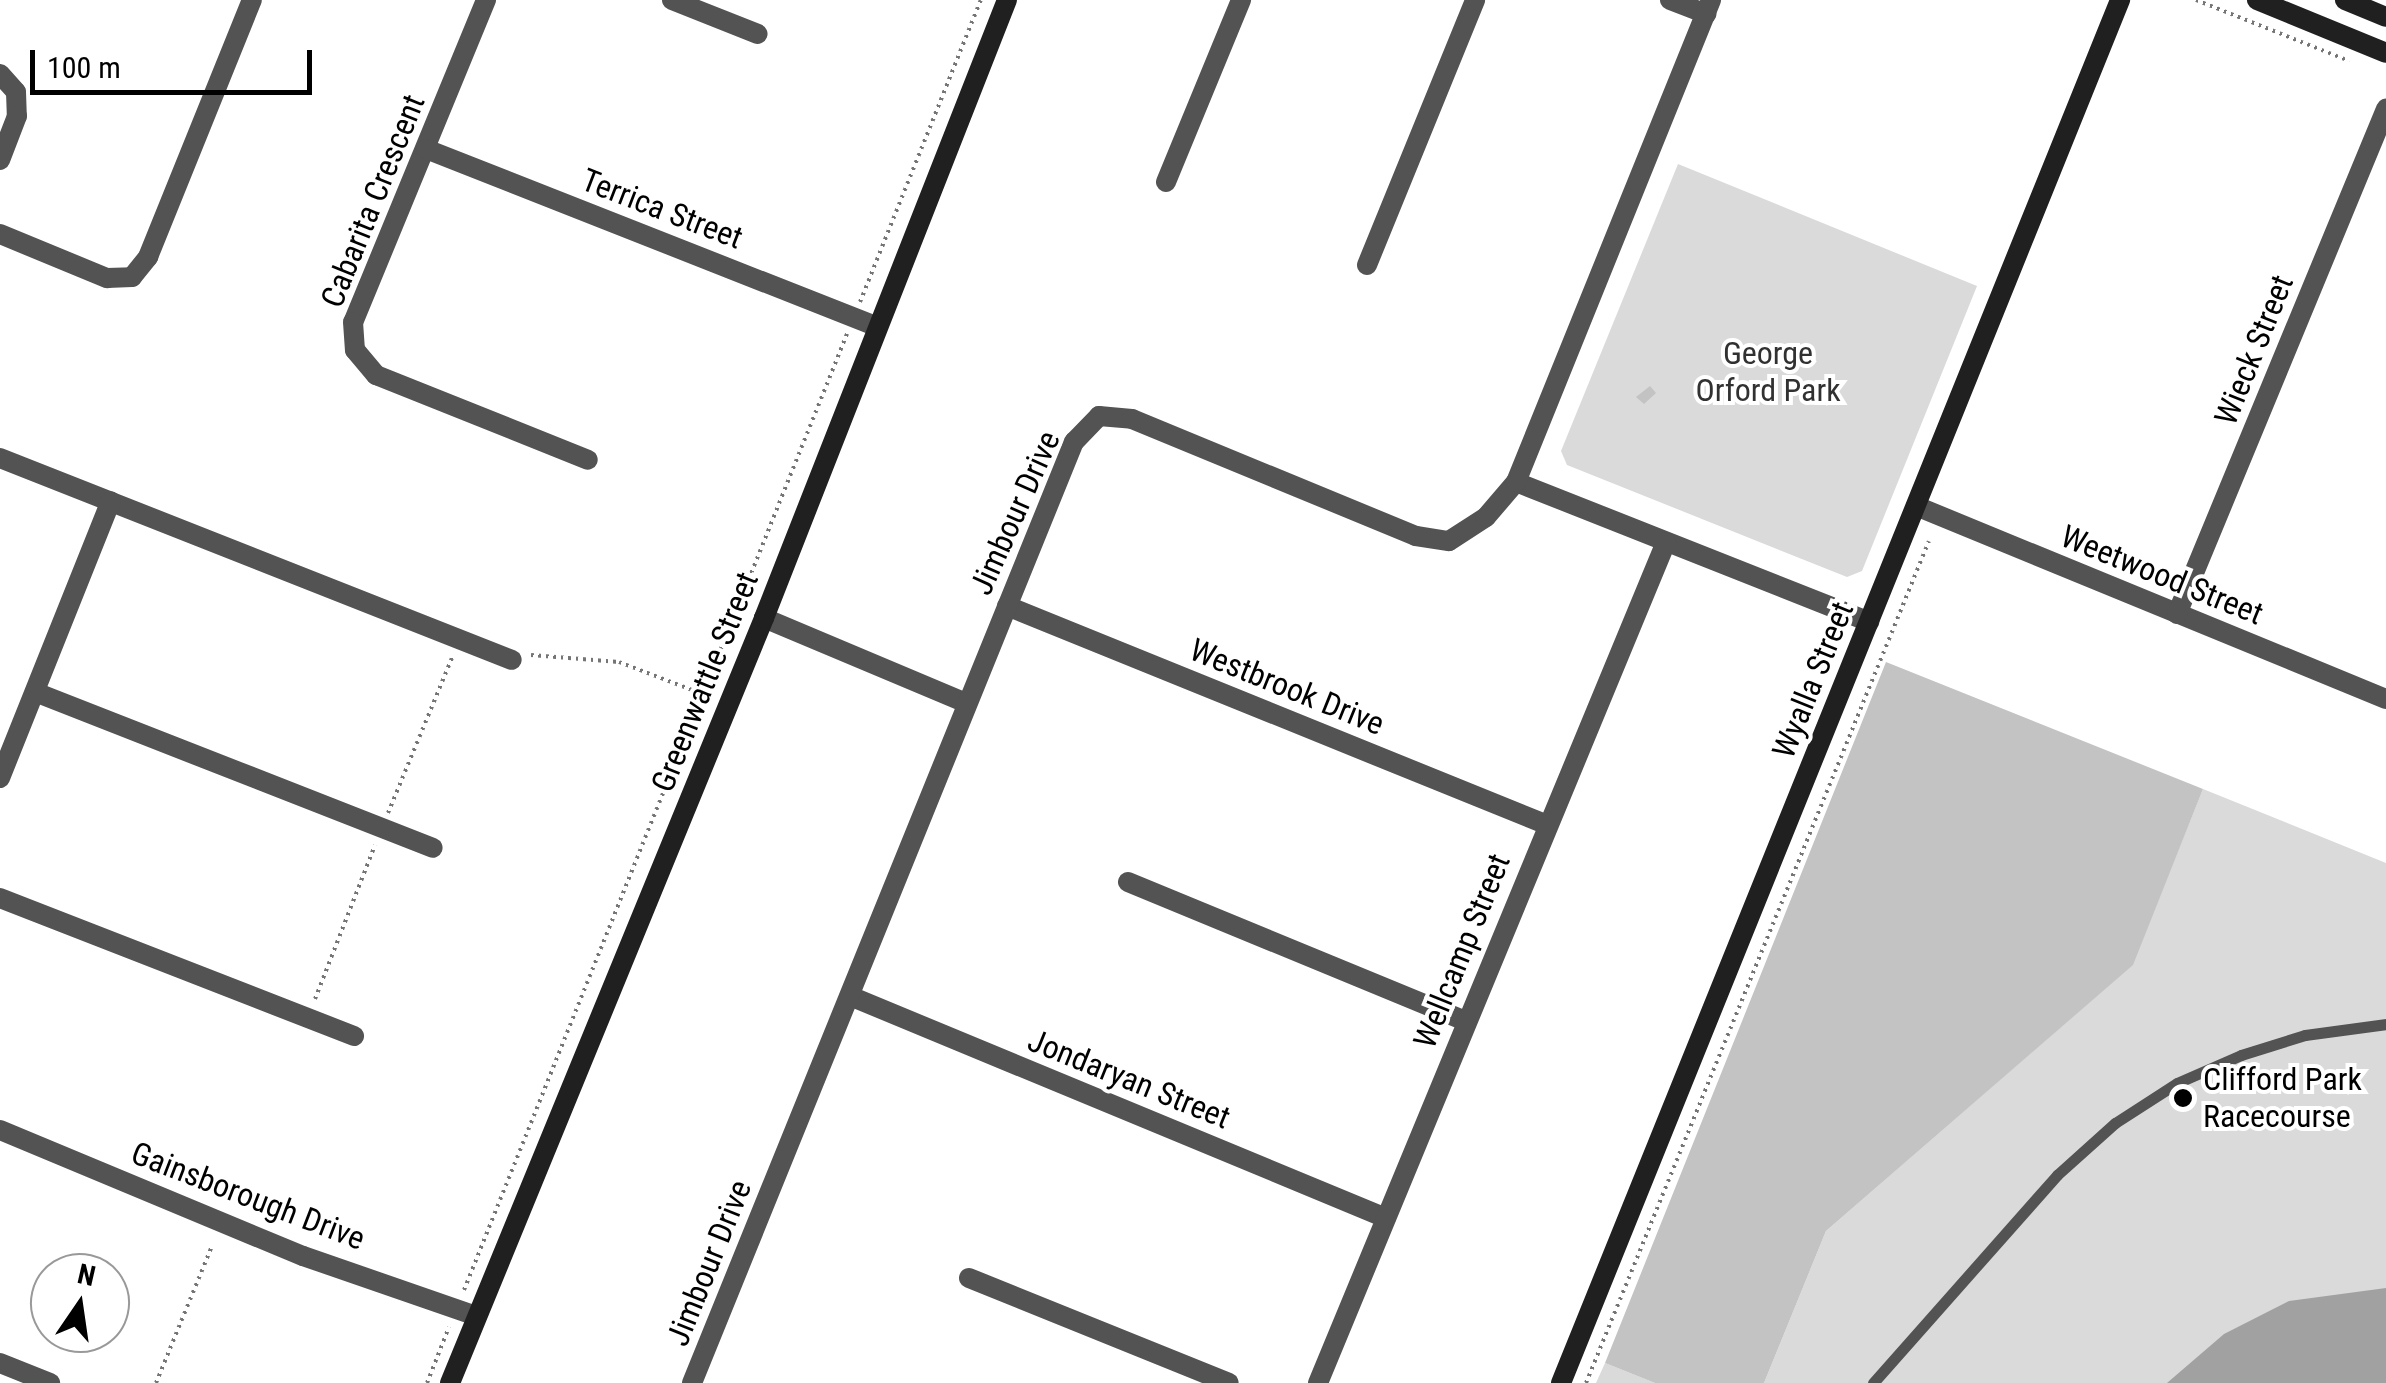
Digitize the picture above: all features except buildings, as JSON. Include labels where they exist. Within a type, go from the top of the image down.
[{"type":"street","points":[[0,234],[107,278],[132,277],[148,257],[252,0]]},
{"type":"street","name":"Cabarita Crescent","points":[[486,0],[353,322],[355,350],[376,375],[588,460]]},
{"type":"street","points":[[672,0],[758,34]]},
{"type":"street","name":"Greenwattle Street","points":[[450,1383],[466,1312],[764,618],[1007,0]]},
{"type":"street","points":[[1166,182],[1241,0]]},
{"type":"street","points":[[1367,265],[1475,0]]},
{"type":"street","points":[[1670,0],[1708,7]]},
{"type":"street","name":"Wyalla Street","points":[[1561,1383],[2120,0]]},
{"type":"street","points":[[2257,0],[2386,53]]},
{"type":"street","points":[[2345,0],[2386,17]]},
{"type":"street","name":"Jimbour Drive","points":[[692,1383],[1074,442],[1099,416],[1132,419],[1416,536],[1449,540],[1486,517],[1516,482],[1708,7]]},
{"type":"street","points":[[0,74],[16,92],[17,116],[0,160]]},
{"type":"street","name":"Wieck Street","points":[[2177,614],[2386,109]]},
{"type":"street","name":"Terrica Street","points":[[426,149],[876,326]]},
{"type":"street","points":[[0,458],[512,660]]},
{"type":"street","points":[[1516,482],[1868,622]]},
{"type":"street","points":[[0,778],[111,502]]},
{"type":"street","name":"Weetwood Street","points":[[1916,506],[2386,700]]},
{"type":"street","name":"Wellcamp Street","points":[[1318,1383],[1545,824],[1666,542]]},
{"type":"street","name":"Westbrook Drive","points":[[1007,606],[1545,824]]},
{"type":"street","points":[[764,618],[966,702]]},
{"type":"street","points":[[35,692],[433,848]]},
{"type":"street","points":[[1128,882],[1466,1021]]},
{"type":"street","points":[[0,898],[354,1036]]},
{"type":"street","name":"Jondaryan Street","points":[[850,996],[1386,1218]]},
{"type":"street","name":"Gainsborough Drive","points":[[0,1130],[303,1256],[466,1312]]},
{"type":"street","points":[[969,1278],[1229,1383]]},
{"type":"street","points":[[0,1362],[50,1383]]},
{"type":"lane","points":[[1872,1383],[2057,1175],[2115,1123],[2240,1054],[2305,1036],[2386,1024]]},
{"type":"path","points":[[427,1383],[466,1312],[981,0]]},
{"type":"path","points":[[2196,0],[2352,62]]},
{"type":"path","points":[[1586,1383],[1929,540]]},
{"type":"path","points":[[512,660],[542,652],[619,662],[706,696]]},
{"type":"path","points":[[156,1383],[212,1246]]},
{"type":"green space","name":"George Orford Park","points":[[1678,164],[1977,286],[1862,571],[1847,577],[1567,465],[1561,451]]},
{"type":"green space","name":"Clifford Park Racecourse","points":[[2203,789],[2386,863],[2386,1383],[1764,1383],[1826,1231],[2132,965]]},
{"type":"green space","points":[[1605,1363],[1655,1383],[1596,1383]]},
{"type":"shaded area","points":[[2386,1288],[2386,1383],[2167,1383],[2224,1334],[2289,1301]]},
{"type":"place","name":"Clifford Park Racecourse","points":[[2183,1098]]}]
